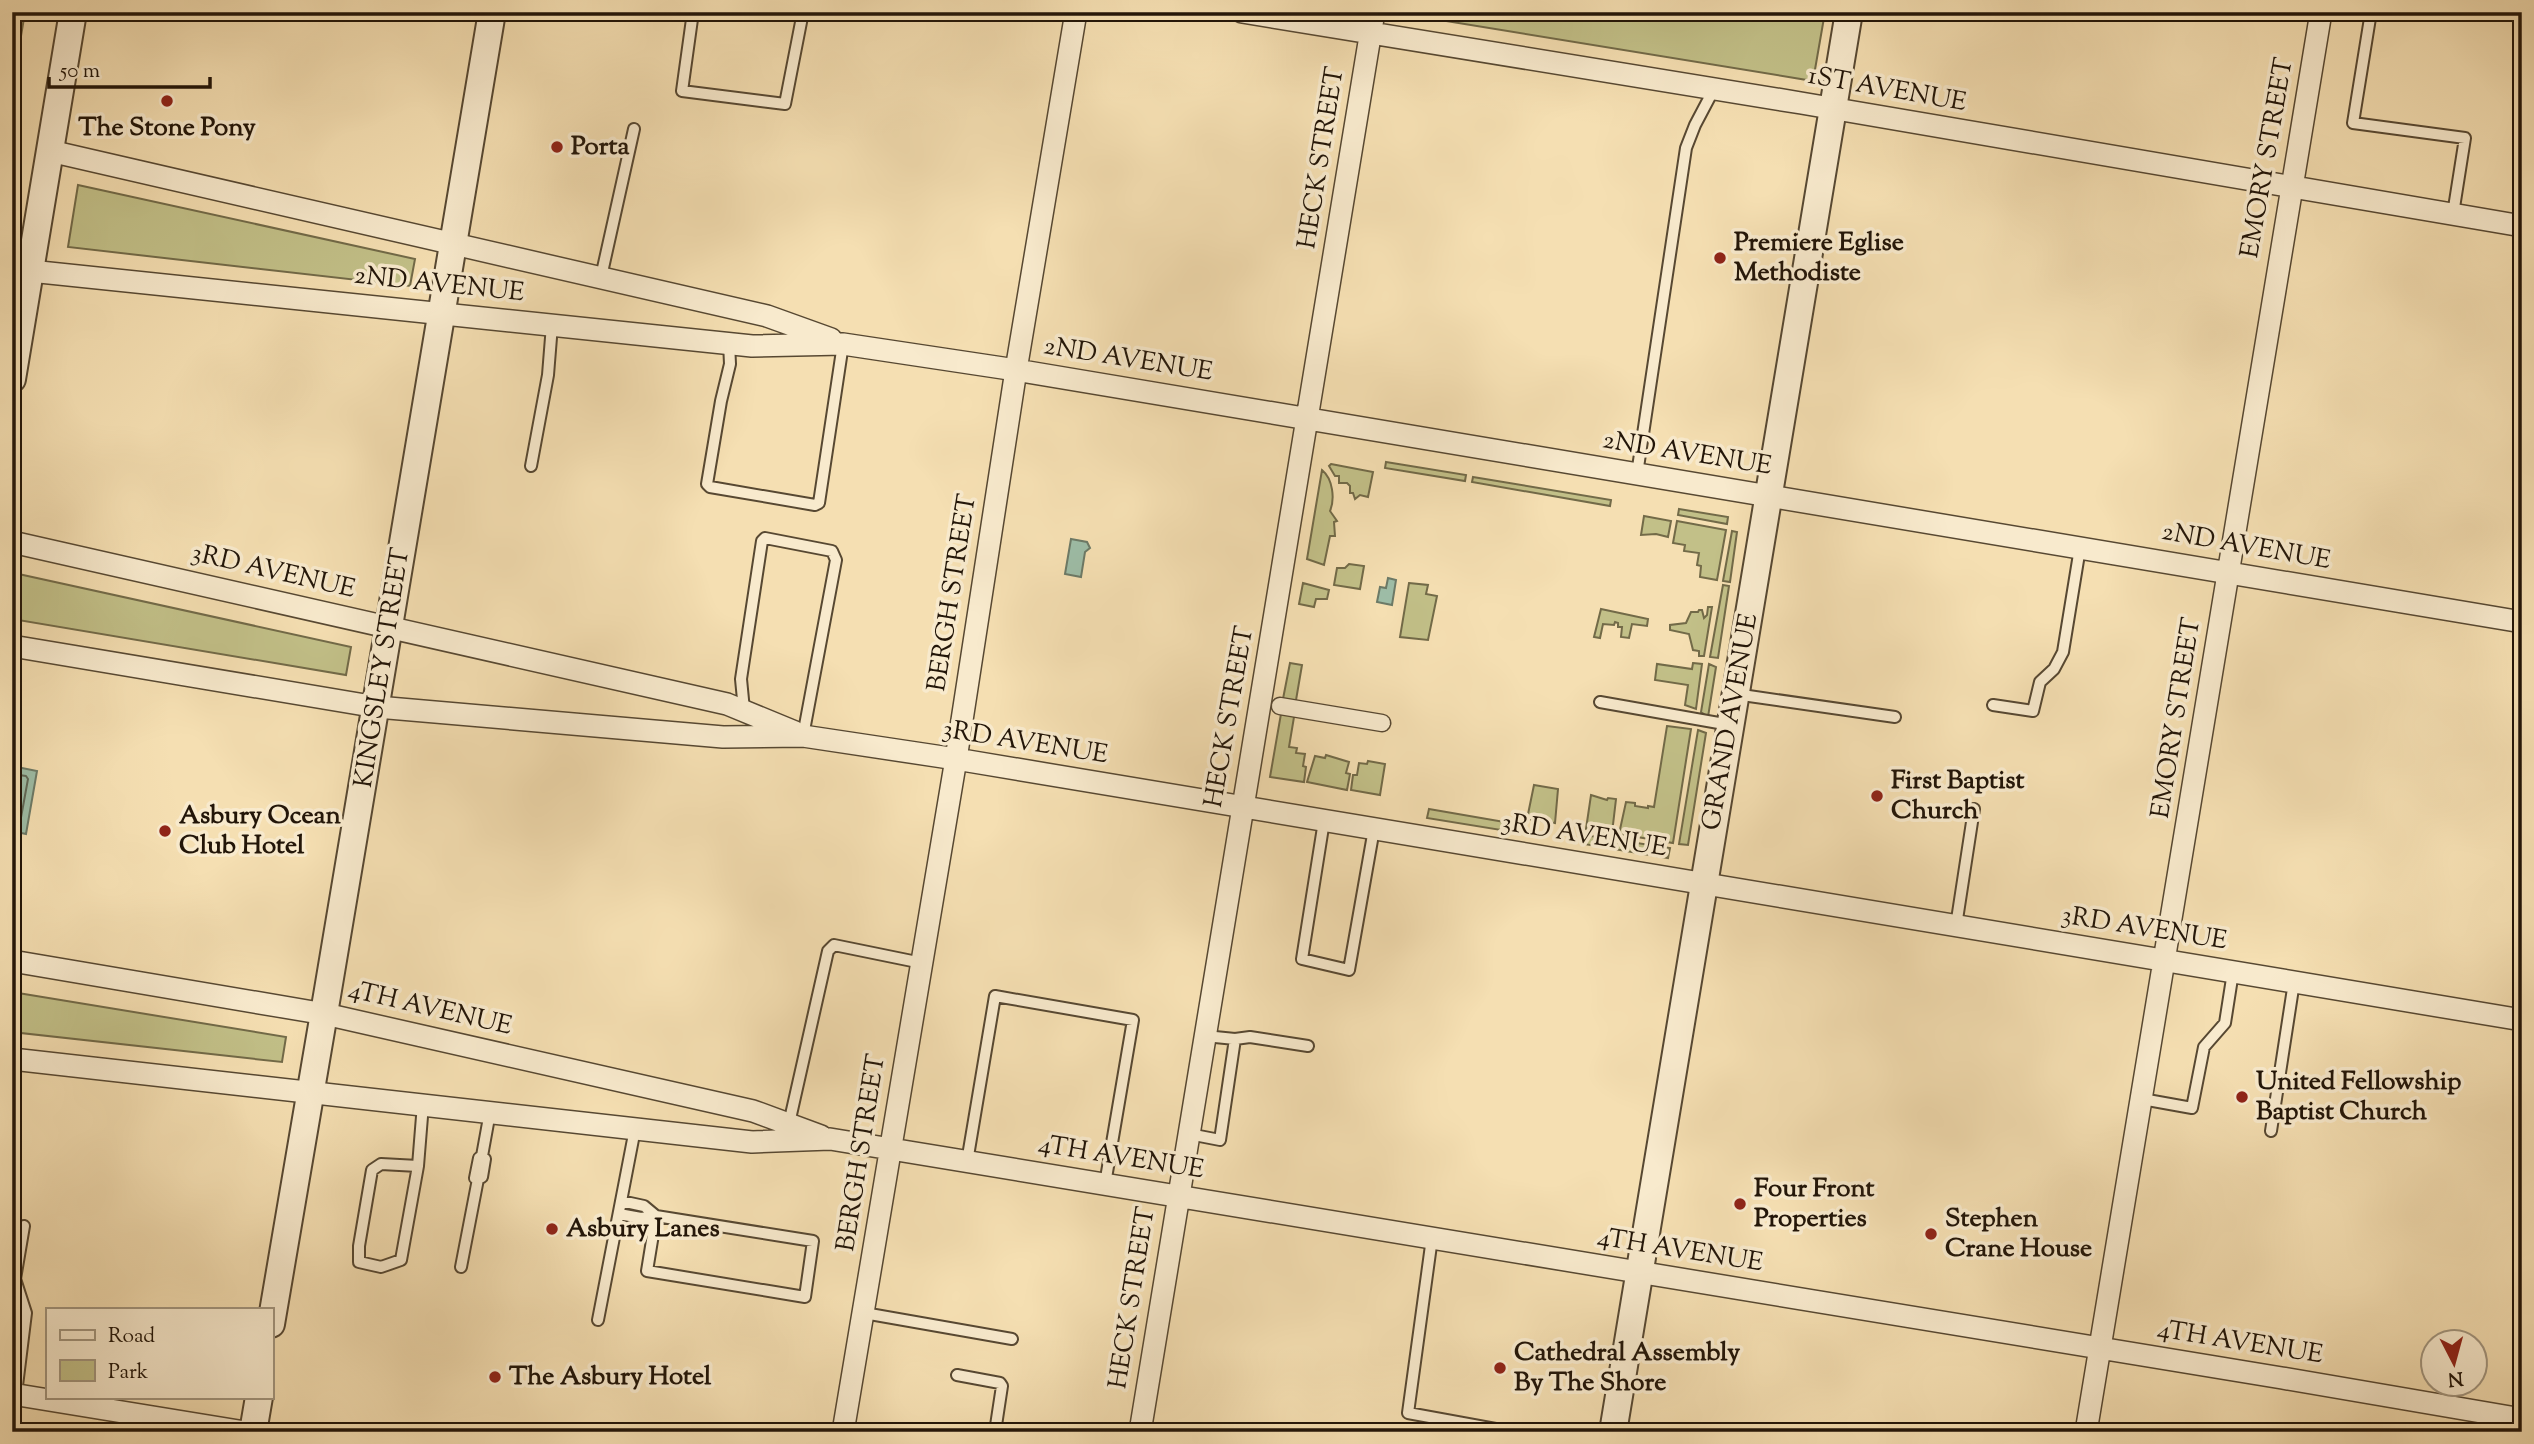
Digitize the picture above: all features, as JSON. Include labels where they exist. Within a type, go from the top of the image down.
[{"type":"street","points":[[12,379],[72,12]]},
{"type":"street","name":"KINGSLEY STREET","points":[[273,1312],[391,627],[440,313],[492,12]]},
{"type":"street","name":"BERGH STREET","points":[[844,1432],[1076,12]]},
{"type":"street","name":"1ST AVENUE","points":[[1242,12],[2522,226]]},
{"type":"street","name":"HECK STREET","points":[[1140,1432],[1374,12]]},
{"type":"street","name":"GRAND AVENUE","points":[[1613,1432],[1849,12]]},
{"type":"street","name":"EMORY STREET","points":[[2086,1432],[2321,12]]},
{"type":"street","name":"2ND AVENUE","points":[[50,151],[767,316],[843,344]]},
{"type":"street","name":"2ND AVENUE","points":[[30,271],[752,346],[843,344],[1016,370],[2522,622]]},
{"type":"street","name":"3RD AVENUE","points":[[12,542],[727,704],[803,736]]},
{"type":"street","name":"3RD AVENUE","points":[[12,646],[377,707],[723,737],[803,736],[956,759],[2522,1020]]},
{"type":"street","points":[[1280,706],[1382,723]]},
{"type":"street","name":"4TH AVENUE","points":[[12,961],[325,1014],[741,1108],[787,1132],[2522,1419]]},
{"type":"street","name":"4TH AVENUE","points":[[12,1059],[751,1142],[787,1132]]},
{"type":"street","points":[[14,1394],[245,1432]]},
{"type":"street","points":[[253,1432],[259,1398]]},
{"type":"lane","points":[[693,12],[682,91],[785,104],[803,12]]},
{"type":"lane","points":[[2371,12],[2353,123],[2465,138],[2453,214]]},
{"type":"lane","points":[[1637,474],[1686,148],[1714,89]]},
{"type":"lane","points":[[601,277],[634,129]]},
{"type":"lane","points":[[531,466],[548,374],[552,325]]},
{"type":"lane","points":[[729,343],[730,364],[707,484],[710,487],[815,505],[819,503],[843,344]]},
{"type":"lane","points":[[744,711],[741,679],[762,541],[765,538],[832,551],[835,560],[803,736]]},
{"type":"lane","points":[[1993,705],[2034,711],[2040,682],[2054,669],[2063,652],[2080,548]]},
{"type":"lane","points":[[1735,694],[1895,718]]},
{"type":"lane","points":[[1600,702],[1730,725]]},
{"type":"lane","points":[[1956,926],[1975,809]]},
{"type":"lane","points":[[1324,821],[1302,959],[1349,970],[1374,829]]},
{"type":"lane","points":[[787,1132],[828,951],[834,945],[922,963]]},
{"type":"lane","points":[[2142,1099],[2192,1108],[2204,1047],[2225,1023],[2233,972]]},
{"type":"lane","points":[[2271,1131],[2294,982]]},
{"type":"lane","points":[[967,1161],[995,996],[1133,1020],[1105,1184]]},
{"type":"lane","points":[[1205,1036],[1235,1039],[1250,1037],[1308,1046]]},
{"type":"lane","points":[[1189,1134],[1220,1140],[1235,1039]]},
{"type":"lane","points":[[418,1166],[381,1164],[372,1170],[359,1246],[359,1262],[381,1268],[401,1260],[418,1166],[423,1104]]},
{"type":"lane","points":[[461,1267],[478,1179],[482,1177],[484,1167],[485,1159],[482,1156],[490,1112]]},
{"type":"lane","points":[[598,1320],[635,1129]]},
{"type":"lane","points":[[621,1201],[645,1206],[656,1216]]},
{"type":"lane","points":[[618,1214],[641,1218],[656,1216],[813,1241],[804,1297],[647,1271],[656,1216]]},
{"type":"lane","points":[[14,1394],[26,1313],[15,1279],[24,1226]]},
{"type":"lane","points":[[1432,1238],[1408,1413],[1511,1432]]},
{"type":"lane","points":[[864,1312],[1012,1339]]},
{"type":"lane","points":[[957,1375],[1000,1383],[1002,1386],[995,1432]]},
{"type":"green space","points":[[12,12],[25,12],[12,90]]},
{"type":"green space","points":[[1391,12],[1825,12],[1813,81]]},
{"type":"green space","points":[[78,185],[415,259],[410,286],[68,247]]},
{"type":"green space","points":[[1386,462],[1466,475],[1465,481],[1385,468]]},
{"type":"green space","points":[[1331,464],[1373,472],[1368,497],[1360,495],[1355,499],[1347,483],[1339,483],[1339,476],[1335,476],[1329,466]]},
{"type":"green space","points":[[1322,470],[1331,484],[1333,495],[1330,511],[1337,521],[1334,522],[1335,536],[1330,536],[1324,565],[1307,559]]},
{"type":"green space","points":[[1473,477],[1611,500],[1610,506],[1472,482]]},
{"type":"green space","points":[[1679,509],[1728,517],[1727,524],[1678,515]]},
{"type":"green space","points":[[1644,516],[1671,521],[1668,537],[1656,534],[1641,535]]},
{"type":"green space","points":[[1677,521],[1726,530],[1717,580],[1700,577],[1701,566],[1697,565],[1699,553],[1684,551],[1685,545],[1673,543]]},
{"type":"green space","points":[[1732,531],[1737,532],[1730,582],[1723,581]]},
{"type":"green space","points":[[1349,564],[1364,566],[1360,589],[1334,585],[1337,568],[1345,568]]},
{"type":"green space","points":[[14,573],[351,647],[346,675],[12,619]]},
{"type":"green space","points":[[1303,583],[1329,590],[1327,599],[1316,599],[1314,607],[1299,604]]},
{"type":"green space","points":[[1409,583],[1428,585],[1426,594],[1437,596],[1428,640],[1400,637]]},
{"type":"green space","points":[[1723,585],[1729,586],[1718,658],[1710,657]]},
{"type":"green space","points":[[1708,607],[1712,607],[1704,656],[1699,656],[1699,651],[1693,650],[1689,634],[1670,630],[1670,625],[1686,623],[1691,612],[1699,610],[1702,610],[1704,618]]},
{"type":"green space","points":[[1601,609],[1648,619],[1647,626],[1632,624],[1629,638],[1621,637],[1622,627],[1618,627],[1618,623],[1603,624],[1600,638],[1594,637]]},
{"type":"green space","points":[[1290,663],[1302,665],[1295,706],[1282,704]]},
{"type":"green space","points":[[1693,663],[1702,664],[1696,709],[1685,705],[1688,685],[1655,680],[1657,664],[1692,669]]},
{"type":"green space","points":[[1709,664],[1716,667],[1708,717],[1701,712]]},
{"type":"green space","points":[[1282,708],[1295,711],[1289,747],[1297,748],[1296,753],[1305,754],[1304,782],[1270,777]]},
{"type":"green space","points":[[1667,726],[1691,729],[1673,843],[1619,834],[1626,802],[1635,803],[1635,806],[1654,807]]},
{"type":"green space","points":[[1698,730],[1706,733],[1688,845],[1679,844]]},
{"type":"green space","points":[[1326,755],[1349,762],[1346,773],[1350,774],[1347,790],[1307,782],[1315,756],[1325,758]]},
{"type":"green space","points":[[1368,761],[1385,764],[1380,795],[1351,790],[1353,775],[1357,775],[1359,763],[1367,764]]},
{"type":"green space","points":[[1534,785],[1558,789],[1555,823],[1527,819]]},
{"type":"green space","points":[[1591,795],[1607,800],[1616,799],[1612,833],[1586,829]]},
{"type":"green space","points":[[1429,809],[1516,824],[1513,832],[1427,818]]},
{"type":"green space","points":[[1584,835],[1670,848],[1668,858],[1584,844]]},
{"type":"green space","points":[[12,992],[286,1037],[282,1062],[12,1032]]},
{"type":"water","points":[[1071,539],[1087,542],[1090,548],[1085,552],[1081,577],[1065,574]]},
{"type":"water","points":[[1388,578],[1396,580],[1392,605],[1377,602],[1380,587],[1386,588]]},
{"type":"water","points":[[12,766],[37,771],[26,834],[12,831]]},
{"type":"place","name":"The Stone Pony","points":[[167,101]]},
{"type":"place","name":"Porta","points":[[557,147]]},
{"type":"place","name":"Premiere Eglise Methodiste","points":[[1720,258]]},
{"type":"place","name":"First Baptist Church","points":[[1877,796]]},
{"type":"place","name":"Asbury Ocean Club Hotel","points":[[165,831]]},
{"type":"place","name":"United Fellowship Baptist Church","points":[[2242,1097]]},
{"type":"place","name":"Four Front Properties","points":[[1740,1204]]},
{"type":"place","name":"Asbury Lanes","points":[[552,1229]]},
{"type":"place","name":"Stephen Crane House","points":[[1931,1234]]},
{"type":"place","name":"Cathedral Assembly By The Shore","points":[[1500,1368]]},
{"type":"place","name":"The Asbury Hotel","points":[[495,1377]]}]
